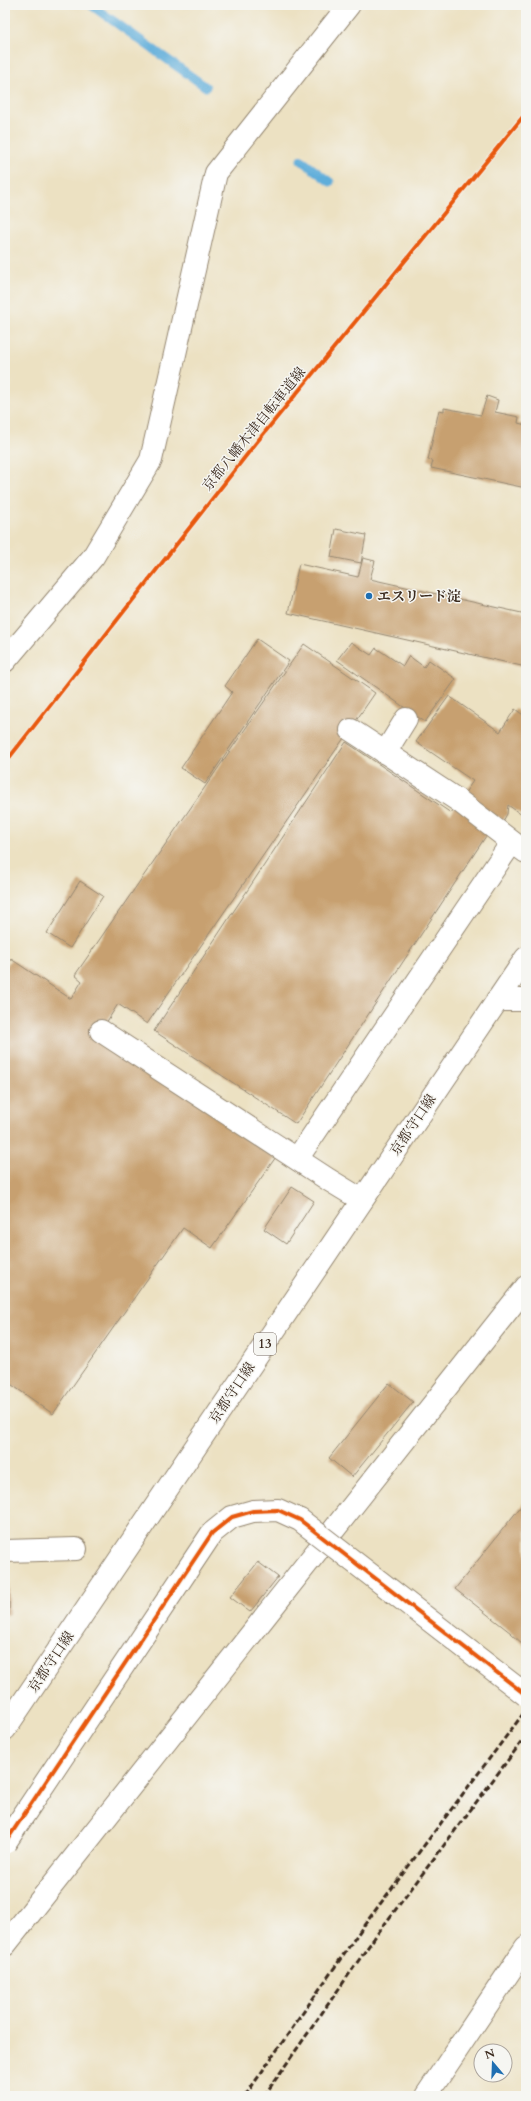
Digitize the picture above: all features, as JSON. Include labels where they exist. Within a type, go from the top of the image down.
[{"type":"main road","points":[[5,661],[93,557],[151,460],[216,173],[349,5]]},
{"type":"main road","points":[[385,752],[406,719]]},
{"type":"main road","points":[[351,730],[459,801],[521,849]]},
{"type":"main road","points":[[297,1159],[512,842],[521,849]]},
{"type":"main road","name":"京都守口線","points":[[5,1729],[526,958]]},
{"type":"main road","points":[[497,1000],[526,1000]]},
{"type":"main road","points":[[101,1031],[362,1200]]},
{"type":"main road","points":[[5,1945],[526,1287]]},
{"type":"main road","points":[[5,1843],[212,1533],[232,1517],[253,1511],[278,1510],[300,1520],[526,1695]]},
{"type":"main road","points":[[5,1551],[76,1549]]},
{"type":"main road","points":[[426,2096],[526,1947]]},
{"type":"building","points":[[487,396],[498,400],[495,412],[519,417],[518,423],[526,425],[526,488],[431,468],[433,461],[428,460],[439,410],[444,411],[444,408],[481,415]]},
{"type":"building","points":[[336,529],[366,535],[361,563],[331,557]]},
{"type":"building","name":"エスリード淀","points":[[363,558],[375,561],[370,579],[526,614],[526,667],[288,613],[299,564],[358,577]]},
{"type":"building","points":[[257,639],[289,661],[205,784],[181,768],[232,692],[225,686]]},
{"type":"building","points":[[351,642],[371,655],[376,648],[403,666],[409,656],[424,667],[429,660],[456,679],[425,722],[337,660]]},
{"type":"building","points":[[304,644],[375,693],[147,1024],[118,1004],[101,1031],[278,1154],[212,1248],[183,1228],[53,1414],[5,1380],[5,968],[11,959],[71,999],[82,981],[75,975]]},
{"type":"building","points":[[449,696],[500,732],[515,709],[526,717],[526,818],[508,805],[507,814],[502,823],[486,836],[296,1124],[154,1031],[346,742],[451,813],[473,781],[416,742]]},
{"type":"building","points":[[80,881],[103,896],[70,948],[47,933]]},
{"type":"building","points":[[292,1187],[314,1201],[286,1244],[264,1229]]},
{"type":"building","points":[[389,1383],[413,1402],[352,1477],[329,1458]]},
{"type":"building","points":[[526,1500],[526,1647],[511,1633],[455,1589]]},
{"type":"building","points":[[258,1562],[278,1577],[250,1612],[230,1597]]},
{"type":"building","points":[[5,1569],[9,1569],[9,1615],[5,1615]]},
{"type":"waterway","points":[[91,5],[206,87]]},
{"type":"waterway","points":[[301,160],[330,182]]},
{"type":"railway","points":[[245,2096],[362,1928],[526,1710]]},
{"type":"railway","points":[[264,2096],[375,1937],[526,1736]]},
{"type":"cycle path","name":"京都八幡木津自転車道線","points":[[5,763],[256,443],[526,113]]},
{"type":"cycle path","points":[[5,1843],[212,1533],[232,1517],[253,1511],[278,1510],[300,1520],[526,1695]]},
{"type":"place","name":"エスリード淀","points":[[369,596]]}]
